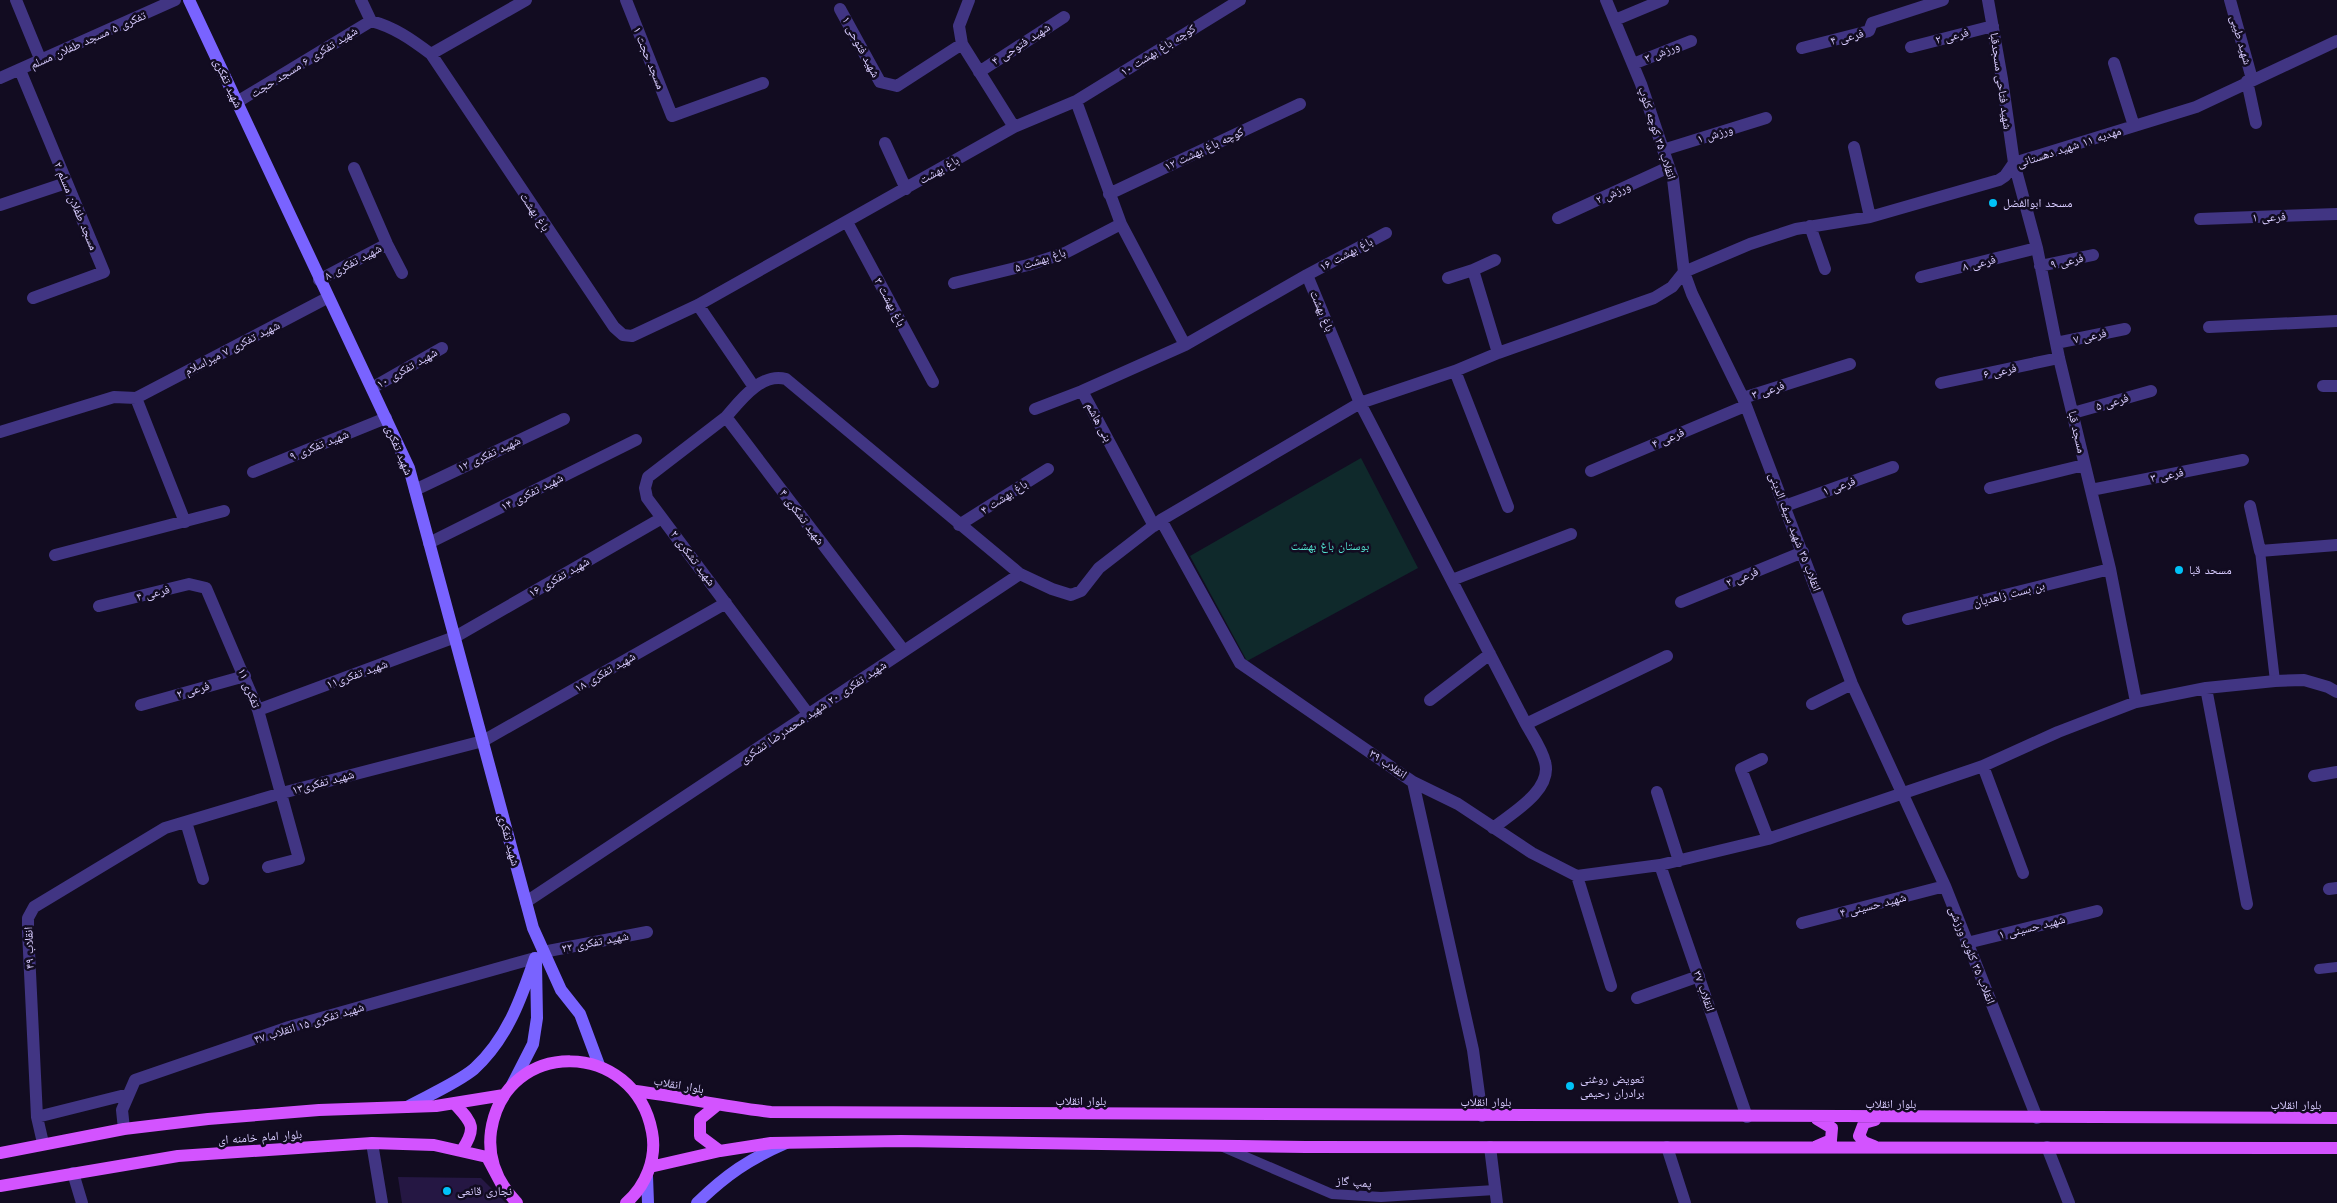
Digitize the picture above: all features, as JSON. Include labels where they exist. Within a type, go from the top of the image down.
[{"type":"main road","points":[[517,1203],[504,1189],[493,1166],[489,1142],[493,1118],[508,1090],[530,1071],[552,1062],[576,1060],[599,1065],[619,1076],[636,1092],[649,1115],[654,1141],[649,1171],[634,1196],[626,1203]]},
{"type":"main road","name":"بلوار امام خامنه ای","points":[[0,1153],[43,1143],[124,1129],[310,1110],[406,1107],[454,1103],[508,1090]]},
{"type":"main road","name":"بلوار انقلاب","points":[[636,1092],[684,1098],[716,1106],[771,1112],[1815,1118],[2337,1118]]},
{"type":"main road","points":[[454,1103],[470,1121],[471,1136],[462,1150]]},
{"type":"main road","points":[[716,1106],[700,1119],[700,1136],[720,1151]]},
{"type":"main road","points":[[1812,1147],[1827,1142],[1832,1136],[1831,1127],[1815,1118]]},
{"type":"main road","points":[[1882,1118],[1864,1123],[1859,1136],[1864,1142],[1882,1148]]},
{"type":"main road","points":[[649,1171],[720,1151],[786,1143],[901,1141],[1220,1146],[2337,1148]]},
{"type":"main road","name":"بلوار امام خامنه ای","points":[[0,1186],[178,1156],[372,1143],[434,1145],[487,1157],[504,1189]]},
{"type":"street","points":[[16,0],[42,61]]},
{"type":"street","name":"تفکری ۵ مسجد طفلان مسلم","points":[[0,78],[42,61],[175,0]]},
{"type":"street","name":"شهید تفکری","points":[[189,0],[238,102],[327,298],[409,468],[539,955],[561,990],[580,1014],[599,1065]]},
{"type":"street","points":[[361,0],[371,21]]},
{"type":"street","points":[[430,54],[526,0]]},
{"type":"street","points":[[969,0],[960,26],[962,44],[1014,127]]},
{"type":"street","name":"کوچه باغ بهشت ۱۰","points":[[1076,101],[1240,0]]},
{"type":"street","name":"انقلاب ۳۵ کوچه کلوپ","points":[[1606,0],[1633,64],[1673,179],[1684,272]]},
{"type":"street","points":[[1615,20],[1663,0]]},
{"type":"street","name":"فرعی ۴","points":[[1802,48],[1869,31],[1872,23],[1943,0]]},
{"type":"street","name":"شهید فتاحی مسجدقبا","points":[[1988,0],[2014,163]]},
{"type":"street","name":"شهید طیبی","points":[[2230,0],[2249,80],[2256,123]]},
{"type":"street","name":"مسجد حجت ۱","points":[[628,1],[672,116],[763,83]]},
{"type":"street","name":"شهید فتوحی ۱","points":[[840,9],[880,82],[888,85],[897,86],[962,44]]},
{"type":"street","name":"شهید فتوحی ۴","points":[[979,72],[1064,17]]},
{"type":"street","name":"شهید تفکری ۶ مسجد حجت","points":[[238,102],[371,21],[387,25],[408,37],[430,54]]},
{"type":"street","name":"فرعی ۲","points":[[1911,46],[1993,26]]},
{"type":"street","name":"ورزش ۳","points":[[1633,64],[1691,41]]},
{"type":"street","name":"مهدیه ۱۱ شهید دهستانی","points":[[1684,272],[1750,244],[1810,226],[1870,216],[1999,180],[2005,176],[2014,163],[2196,106],[2337,41]]},
{"type":"street","name":"باغ بهشت","points":[[430,54],[614,327],[623,335],[632,336],[698,305],[1014,127],[1076,101]]},
{"type":"street","points":[[2114,63],[2134,126]]},
{"type":"street","name":"مسجد طفلان مسلم ۲","points":[[20,70],[104,272],[33,298]]},
{"type":"street","points":[[1076,101],[1121,224],[1185,345]]},
{"type":"street","name":"کوچه باغ بهشت ۱۲","points":[[1109,194],[1300,104]]},
{"type":"street","name":"ورزش ۱","points":[[1663,150],[1766,118]]},
{"type":"street","points":[[885,143],[906,189]]},
{"type":"street","points":[[1854,147],[1870,216]]},
{"type":"street","name":"مسجد قبا","points":[[2014,163],[2037,248],[2059,358],[2110,569],[2136,702]]},
{"type":"street","name":"ورزش ۲","points":[[1558,218],[1669,167]]},
{"type":"street","points":[[354,168],[387,244],[402,273]]},
{"type":"street","points":[[0,205],[66,183]]},
{"type":"street","name":"فرعی ۱","points":[[2200,220],[2337,214]]},
{"type":"street","name":"باغ بهشت ۳","points":[[847,222],[933,382]]},
{"type":"street","name":"باغ بهشت ۵","points":[[954,283],[1028,265],[1065,253],[1121,224]]},
{"type":"street","points":[[1810,226],[1824,270]]},
{"type":"street","name":"باغ بهشت ۱۶","points":[[1307,275],[1386,233]]},
{"type":"street","name":"شهید تفکری ۸","points":[[319,280],[387,244]]},
{"type":"street","name":"فرعی ۸","points":[[1921,277],[2037,248]]},
{"type":"street","name":"فرعی ۹","points":[[2040,266],[2093,255]]},
{"type":"street","points":[[1448,278],[1496,260]]},
{"type":"street","points":[[1473,270],[1498,353]]},
{"type":"street","points":[[726,417],[754,387],[776,378],[786,379],[1020,574],[1052,589],[1072,595],[1080,592],[1099,568],[1158,523],[1360,403],[1455,371],[1498,353],[1654,298],[1672,287],[1684,272]]},
{"type":"street","name":"انقلاب ۳۵ شهید سیف الدینی","points":[[1684,272],[1692,294],[1744,402],[1852,684],[1903,793]]},
{"type":"street","name":"باغ بهشت","points":[[1185,345],[1307,275],[1360,403],[1545,761],[1546,776],[1536,792],[1493,828]]},
{"type":"street","name":"شهید تفکری ۷ میراسلام","points":[[0,432],[114,397],[136,398],[327,298]]},
{"type":"street","points":[[698,305],[754,387]]},
{"type":"street","points":[[2209,327],[2337,320]]},
{"type":"street","name":"فرعی ۷","points":[[2056,343],[2125,329]]},
{"type":"street","name":"بنی هاشم","points":[[1158,523],[1082,391],[1185,345]]},
{"type":"street","name":"شهید تفکری ۱۰","points":[[372,388],[442,348]]},
{"type":"street","name":"فرعی ۶","points":[[1941,383],[2059,358]]},
{"type":"street","name":"فرعی ۳","points":[[1744,402],[1850,364]]},
{"type":"street","points":[[1455,371],[1508,507]]},
{"type":"street","points":[[2323,386],[2337,386]]},
{"type":"street","points":[[1035,409],[1082,391]]},
{"type":"street","name":"فرعی ۵","points":[[2072,413],[2151,391]]},
{"type":"street","points":[[136,398],[185,522]]},
{"type":"street","name":"فرعی ۴","points":[[1592,471],[1744,402]]},
{"type":"street","name":"شهید تشکری ۲","points":[[726,417],[648,477],[645,488],[647,498],[809,715]]},
{"type":"street","name":"شهید تشکری ۴","points":[[726,417],[904,650]]},
{"type":"street","name":"شهید تفکری ۹","points":[[252,472],[386,418]]},
{"type":"street","name":"شهید تفکری ۱۲","points":[[415,490],[564,419]]},
{"type":"street","name":"شهید تفکری ۱۴","points":[[429,543],[636,440]]},
{"type":"street","name":"فرعی ۳","points":[[2091,490],[2243,460]]},
{"type":"street","points":[[1990,488],[2084,465]]},
{"type":"street","name":"فرعی ۱","points":[[1785,506],[1893,467]]},
{"type":"street","name":"باغ بهشت ۴","points":[[959,525],[1048,469]]},
{"type":"street","points":[[2250,506],[2260,551],[2337,545]]},
{"type":"street","points":[[55,555],[224,511]]},
{"type":"street","name":"شهید تفکری ۱۶","points":[[455,637],[662,518]]},
{"type":"street","name":"انقلاب ۳۹","points":[[1158,523],[1240,663],[1413,782],[1473,1050],[1482,1116]]},
{"type":"street","points":[[1452,580],[1571,534]]},
{"type":"street","name":"فرعی ۲","points":[[1681,602],[1803,552]]},
{"type":"street","name":"بن بست زاهدیان","points":[[1908,620],[2110,569]]},
{"type":"street","name":"شهید تفکری ۲۰ شهید محمدرضا تشکری","points":[[526,902],[1020,574]]},
{"type":"street","name":"فرعی ۴","points":[[99,606],[189,584],[206,588]]},
{"type":"street","name":"تفکری ۱۱","points":[[206,588],[258,710],[282,793]]},
{"type":"street","name":"شهید تفکری ۱۸","points":[[483,741],[726,603]]},
{"type":"street","name":"شهید تفکری۱۱","points":[[258,710],[455,637]]},
{"type":"street","points":[[1430,700],[1490,654]]},
{"type":"street","points":[[1526,724],[1667,656]]},
{"type":"street","name":"فرعی ۲","points":[[141,705],[245,676]]},
{"type":"street","points":[[1413,782],[1458,804],[1532,853],[1577,876],[1660,865],[1768,839],[1983,766],[2058,732],[2136,702],[2206,688],[2275,681],[2304,680],[2328,687],[2337,692]]},
{"type":"street","points":[[1812,704],[1852,684]]},
{"type":"street","points":[[2206,688],[2247,904]]},
{"type":"street","name":"شهید تفکری۱۳","points":[[164,828],[282,793],[483,741]]},
{"type":"street","points":[[1762,759],[1741,769],[1768,839]]},
{"type":"street","points":[[1983,766],[2023,873]]},
{"type":"street","points":[[2314,776],[2337,772]]},
{"type":"street","points":[[1657,792],[1679,861]]},
{"type":"street","points":[[268,868],[299,859],[282,793]]},
{"type":"street","name":"انقلاب ۳۵ کلوپ ورزشی","points":[[1903,793],[1944,886],[2036,1118]]},
{"type":"street","points":[[186,822],[203,879]]},
{"type":"street","name":"انقلاب ۴۹","points":[[43,1143],[37,1117],[28,931],[30,912],[34,907],[164,828]]},
{"type":"street","name":"انقلاب ۳۷","points":[[1660,865],[1747,1117]]},
{"type":"street","points":[[1577,876],[1611,986]]},
{"type":"street","name":"شهید حسینی ۴","points":[[1802,923],[1944,886]]},
{"type":"street","name":"شهید حسینی ۱","points":[[1967,943],[2097,911]]},
{"type":"street","name":"شهید تفکری ۲۲","points":[[539,955],[646,932]]},
{"type":"street","points":[[508,1090],[533,1044],[537,1018],[539,955]]},
{"type":"street","points":[[406,1107],[473,1069],[500,1039],[521,999],[539,955]]},
{"type":"street","name":"شهید تفکری ۱۵ انقلاب ۴۷","points":[[124,1129],[122,1110],[135,1080],[290,1027],[539,955]]},
{"type":"street","points":[[1637,998],[1699,976]]},
{"type":"street","points":[[37,1117],[129,1094]]},
{"type":"street","points":[[372,1143],[382,1203]]},
{"type":"street","points":[[697,1203],[719,1181],[753,1158],[786,1143]]},
{"type":"street","points":[[1490,1147],[1496,1197]]},
{"type":"street","points":[[1667,1147],[1684,1203]]},
{"type":"street","points":[[2046,1147],[2069,1203]]},
{"type":"street","points":[[648,1203],[649,1171]]},
{"type":"street","points":[[73,1173],[82,1203]]},
{"type":"lane","points":[[2260,551],[2275,681]]},
{"type":"lane","points":[[2320,969],[2337,967]]},
{"type":"lane","name":"پمپ گاز","points":[[1220,1146],[1332,1194],[1381,1200],[1496,1197]]},
{"type":"lane","points":[[1332,1194],[1343,1203]]},
{"type":"green space","name":"بوستان باغ بهشت","points":[[1361,458],[1418,568],[1247,661],[1190,556]]},
{"type":"building","name":"نجاری قانعی","points":[[398,1177],[481,1178],[506,1203],[402,1203]]},
{"type":"place","name":"مسحد ابوالفضل","points":[[1993,203]]},
{"type":"place","name":"مسحد قبا","points":[[2179,570]]},
{"type":"place","name":"تعویض روغنی برادران رحیمی","points":[[1570,1086]]},
{"type":"place","name":"نجاری قانعی","points":[[447,1191]]}]
